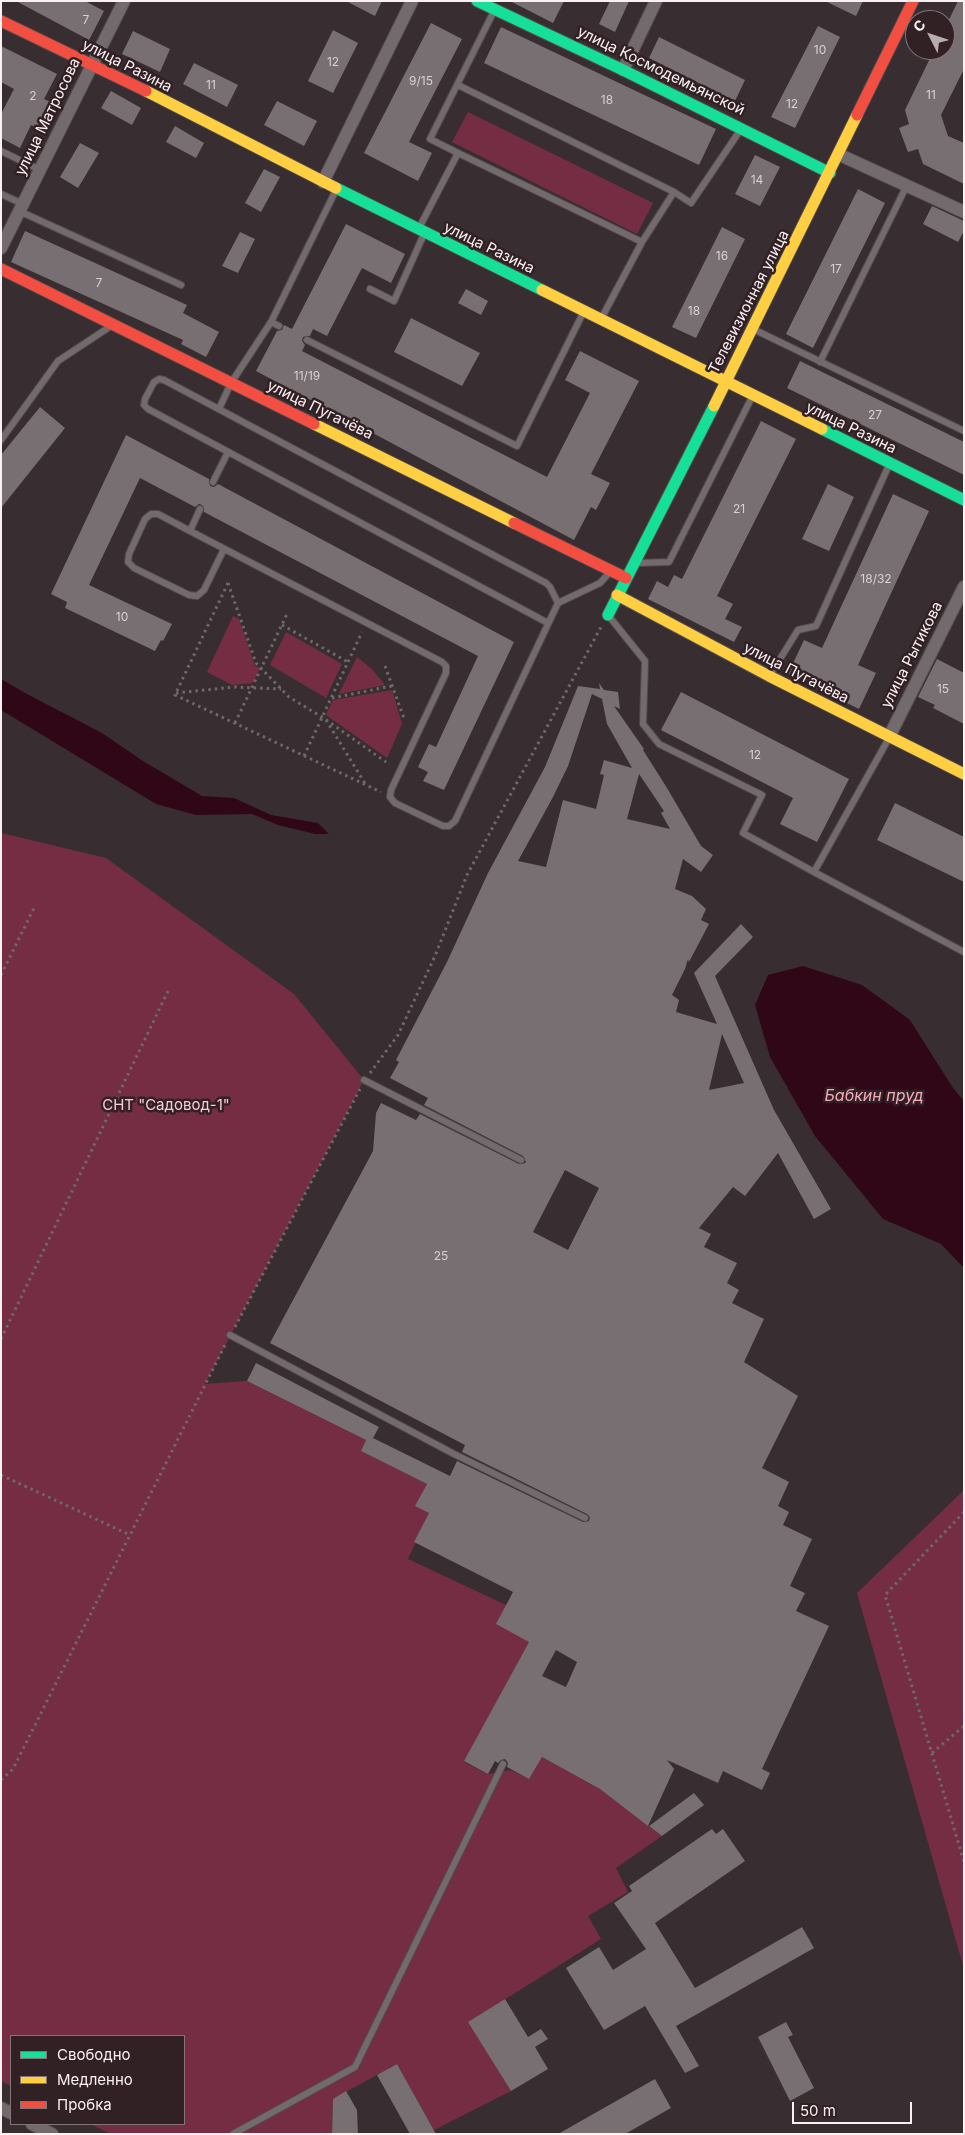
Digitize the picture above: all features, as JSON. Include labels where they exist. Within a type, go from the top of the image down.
[{"type":"street","name":"улица Матросова","points":[[1,248],[124,1]]},
{"type":"street","points":[[323,182],[412,1]]},
{"type":"street","name":"улица Космодемьянской","points":[[477,1],[623,70],[830,173]]},
{"type":"street","points":[[623,70],[656,1]]},
{"type":"street","name":"Телевизионная улица","points":[[608,615],[840,155],[913,1]]},
{"type":"street","name":"улица Разина","points":[[1,21],[92,64],[336,189],[964,500]]},
{"type":"street","points":[[840,155],[964,212]]},
{"type":"street","name":"улица Пугачёва","points":[[1,269],[626,578]]},
{"type":"street","name":"улица Рытикова","points":[[889,737],[964,587]]},
{"type":"street","name":"улица Пугачёва","points":[[617,595],[769,676],[964,774]]},
{"type":"street","points":[[34,2125],[52,2134]]},
{"type":"lane","points":[[495,10],[430,139],[642,242]]},
{"type":"lane","points":[[458,85],[674,192],[691,203],[741,128]]},
{"type":"lane","points":[[1,151],[40,170]]},
{"type":"lane","points":[[370,289],[394,301],[421,231],[458,153]]},
{"type":"lane","points":[[820,362],[907,185]]},
{"type":"lane","points":[[219,409],[231,383],[271,322],[336,189]]},
{"type":"lane","points":[[601,320],[642,242],[674,192]]},
{"type":"lane","points":[[1,194],[21,208],[181,286]]},
{"type":"lane","points":[[308,340],[517,446],[584,312]]},
{"type":"lane","points":[[271,322],[280,326]]},
{"type":"lane","points":[[1,440],[58,361],[113,325]]},
{"type":"lane","points":[[753,329],[964,431]]},
{"type":"lane","points":[[548,623],[148,409],[144,405],[145,399],[154,382],[159,379],[164,380],[546,583],[558,603]]},
{"type":"lane","points":[[634,563],[669,562],[753,396]]},
{"type":"lane","points":[[213,482],[228,452]]},
{"type":"lane","points":[[769,676],[798,630],[816,626],[889,464]]},
{"type":"lane","points":[[190,531],[200,510]]},
{"type":"lane","points":[[224,549],[204,590],[197,596],[189,595],[134,568],[128,562],[129,554],[145,519],[151,514],[158,514],[442,662],[446,666],[446,673],[391,790],[390,797],[395,803],[443,826],[449,826],[454,821],[558,603],[600,583],[611,571]]},
{"type":"lane","points":[[608,615],[645,661],[643,724],[659,744],[762,795],[743,833],[964,952]]},
{"type":"lane","points":[[814,872],[889,737]]},
{"type":"lane","points":[[364,1080],[521,1160]]},
{"type":"lane","points":[[230,1336],[454,1454],[585,1518]]},
{"type":"lane","points":[[233,2134],[355,2067],[503,1764]]},
{"type":"path","points":[[176,693],[228,583],[256,663],[289,696],[386,762]]},
{"type":"path","points":[[235,723],[287,614]]},
{"type":"path","points":[[1,1780],[13,1768],[230,1336],[364,1080],[398,1035],[435,956],[467,875],[608,615]]},
{"type":"path","points":[[304,756],[366,622]]},
{"type":"path","points":[[282,625],[348,662]]},
{"type":"path","points":[[386,666],[405,721]]},
{"type":"path","points":[[331,698],[392,686]]},
{"type":"path","points":[[176,693],[234,687],[282,689]]},
{"type":"path","points":[[176,693],[175,695],[390,797]]},
{"type":"path","points":[[323,718],[366,785]]},
{"type":"path","points":[[1,975],[35,906]]},
{"type":"path","points":[[1,1339],[170,988]]},
{"type":"path","points":[[1,1475],[130,1535]]},
{"type":"path","points":[[964,1512],[885,1595],[964,1862]]},
{"type":"path","points":[[932,1753],[964,1726]]},
{"type":"green space","points":[[468,112],[653,203],[637,234],[452,142]]},
{"type":"green space","points":[[233,616],[239,619],[255,666],[260,668],[253,683],[232,685],[207,672]]},
{"type":"green space","points":[[286,632],[342,664],[326,698],[270,665]]},
{"type":"green space","points":[[357,657],[372,669],[385,685],[339,694]]},
{"type":"green space","points":[[392,690],[402,724],[387,758],[326,715],[333,700]]},
{"type":"green space","name":"СНТ \"Садовод-1\"","points":[[1,833],[106,858],[294,994],[364,1080],[205,1384],[247,1381],[366,1440],[361,1451],[427,1484],[416,1506],[429,1513],[408,1559],[506,1605],[529,1642],[464,1762],[488,1774],[511,1770],[529,1779],[542,1757],[600,1789],[662,1836],[616,1868],[628,1892],[588,1916],[601,1939],[469,2022],[511,2091],[434,2130],[397,2064],[333,2099],[332,2134],[111,2134],[92,2125],[185,2125],[185,2035],[10,2035],[10,2086],[1,2081]]},
{"type":"green space","points":[[964,1490],[964,1969],[857,1593]]},
{"type":"water","points":[[1,679],[102,733],[143,761],[202,796],[234,798],[271,815],[318,823],[329,834],[315,834],[278,825],[252,814],[196,815],[156,804],[1,710]]},
{"type":"water","name":"Бабкин пруд","points":[[803,966],[862,985],[910,1020],[953,1088],[964,1101],[964,1268],[941,1244],[883,1219],[815,1136],[770,1057],[755,1005],[768,975]]},
{"type":"building","points":[[16,1],[85,1],[104,11],[89,40]]},
{"type":"building","points":[[346,1],[382,1],[375,16]]},
{"type":"building","points":[[510,1],[564,1],[553,23]]},
{"type":"building","points":[[610,1],[629,1],[615,32],[599,24]]},
{"type":"building","points":[[825,1],[863,1],[856,16]]},
{"type":"building","points":[[958,1],[964,1],[964,69],[941,115],[948,136],[964,143],[964,184],[923,164],[918,149],[908,152],[899,128],[909,124],[905,110],[929,60],[955,60],[954,10]]},
{"type":"building","points":[[431,23],[462,39],[409,142],[432,153],[418,181],[364,153]]},
{"type":"building","points":[[818,26],[840,37],[795,128],[771,117]]},
{"type":"building","points":[[501,27],[716,129],[699,165],[484,63]]},
{"type":"building","points":[[333,30],[358,43],[333,93],[308,81]]},
{"type":"building","points":[[133,31],[170,49],[160,72],[122,54]]},
{"type":"building","points":[[659,37],[745,80],[735,101],[649,58]]},
{"type":"building","points":[[1,46],[57,74],[44,99],[53,103],[40,129],[31,125],[20,148],[1,138],[1,114],[14,89],[1,82]]},
{"type":"building","points":[[194,63],[238,85],[227,107],[183,84]]},
{"type":"building","points":[[111,91],[141,108],[132,125],[101,108]]},
{"type":"building","points":[[277,101],[317,121],[304,146],[264,125]]},
{"type":"building","points":[[175,126],[204,143],[196,158],[166,142]]},
{"type":"building","points":[[80,143],[99,153],[78,188],[60,177]]},
{"type":"building","points":[[755,155],[780,167],[760,206],[735,194]]},
{"type":"building","points":[[264,169],[280,177],[261,212],[245,203]]},
{"type":"building","points":[[858,189],[885,203],[813,348],[786,334]]},
{"type":"building","points":[[932,206],[964,221],[964,231],[958,242],[923,224]]},
{"type":"building","points":[[346,224],[405,254],[391,283],[362,268],[327,336],[313,329],[310,336],[303,337],[302,341],[305,345],[302,351],[547,477],[590,393],[565,380],[580,351],[639,381],[591,474],[610,483],[596,510],[591,507],[574,540],[256,371],[277,331],[282,330],[284,325],[292,329]]},
{"type":"building","points":[[722,227],[745,239],[696,338],[672,327]]},
{"type":"building","points":[[25,231],[187,305],[183,313],[219,332],[206,357],[181,344],[183,340],[11,262]]},
{"type":"building","points":[[240,232],[255,239],[238,273],[222,266]]},
{"type":"building","points":[[466,289],[488,301],[481,315],[458,303]]},
{"type":"building","points":[[411,318],[480,353],[462,386],[394,352]]},
{"type":"building","points":[[800,361],[964,442],[964,475],[787,388]]},
{"type":"building","points":[[40,407],[65,428],[1,508],[1,455]]},
{"type":"building","points":[[761,421],[796,439],[717,596],[733,604],[725,619],[742,627],[734,642],[648,599],[657,581],[668,587],[674,575],[682,579]]},
{"type":"building","points":[[126,435],[209,479],[210,486],[214,487],[218,484],[514,642],[444,790],[423,781],[428,772],[418,767],[429,744],[436,747],[478,656],[204,512],[202,505],[199,504],[195,507],[140,478],[89,585],[172,624],[155,651],[65,608],[67,602],[51,594]]},
{"type":"building","points":[[828,484],[854,497],[829,551],[802,539]]},
{"type":"building","points":[[893,494],[929,511],[858,665],[876,673],[859,709],[788,674],[804,640],[822,648]]},
{"type":"building","points":[[937,659],[964,673],[964,724],[933,708],[935,705],[918,697]]},
{"type":"building","points":[[599,683],[604,690],[618,692],[620,709],[614,706],[644,749],[701,846],[713,855],[701,872],[683,859],[675,889],[692,896],[706,909],[701,920],[709,924],[689,962],[688,959],[672,995],[679,1000],[676,1012],[717,1024],[694,973],[741,924],[753,937],[715,976],[774,1110],[831,1209],[814,1219],[778,1153],[745,1196],[733,1187],[699,1228],[711,1234],[704,1247],[737,1263],[727,1283],[739,1290],[732,1303],[764,1319],[744,1362],[798,1396],[762,1468],[789,1482],[778,1506],[789,1512],[783,1525],[812,1539],[790,1586],[805,1593],[796,1611],[829,1626],[762,1769],[770,1773],[762,1790],[723,1771],[718,1783],[667,1760],[674,1769],[648,1826],[600,1789],[542,1757],[529,1779],[507,1767],[508,1763],[505,1759],[498,1763],[495,1761],[488,1774],[464,1761],[529,1642],[496,1624],[513,1592],[414,1542],[429,1513],[415,1506],[427,1484],[361,1451],[366,1440],[247,1381],[256,1363],[379,1427],[373,1438],[450,1476],[457,1461],[583,1522],[589,1521],[590,1517],[587,1514],[462,1452],[465,1445],[270,1343],[373,1151],[376,1113],[381,1103],[416,1120],[420,1114],[519,1164],[526,1162],[523,1156],[424,1105],[428,1098],[390,1078],[399,1062],[396,1060],[447,962],[488,873],[545,767],[578,686],[600,689]],"holes":[[[592,694],[602,699],[607,724],[632,768],[604,760],[600,774],[604,775],[596,809],[563,800],[546,867],[518,861],[568,766]],[[639,774],[664,811],[661,813],[670,829],[627,819]],[[722,1034],[744,1083],[709,1090]],[[565,1170],[599,1188],[568,1250],[533,1232]],[[556,1650],[577,1662],[566,1687],[542,1676]]]},
{"type":"building","points":[[681,692],[849,779],[817,842],[780,824],[793,798],[661,730]]},
{"type":"building","points":[[895,803],[964,837],[964,882],[877,840]]},
{"type":"building","points":[[694,1793],[704,1805],[662,1836],[649,1826]]},
{"type":"building","points":[[712,1829],[716,1834],[723,1829],[745,1861],[655,1923],[695,1988],[802,1927],[814,1948],[676,2026],[699,2066],[685,2073],[645,2006],[604,2030],[566,1968],[599,1947],[613,1970],[646,1949],[614,1903],[632,1891],[629,1886]]},
{"type":"building","points":[[505,1999],[528,2037],[541,2029],[548,2039],[535,2047],[548,2069],[511,2091],[468,2022]]},
{"type":"building","points":[[786,2022],[793,2035],[788,2037],[814,2088],[790,2101],[758,2037]]},
{"type":"building","points":[[397,2064],[436,2134],[410,2134],[377,2075]]},
{"type":"building","points":[[655,2079],[671,2108],[625,2134],[558,2134]]},
{"type":"building","points":[[346,2091],[357,2110],[358,2134],[332,2134],[333,2099]]},
{"type":"traffic: fast","points":[[477,1],[623,70],[830,173]]},
{"type":"traffic: fast","points":[[336,188],[542,290]]},
{"type":"traffic: fast","points":[[608,615],[714,406]]},
{"type":"traffic: fast","points":[[822,429],[964,500]]},
{"type":"traffic: slow","points":[[146,91],[336,188]]},
{"type":"traffic: slow","points":[[714,406],[857,115]]},
{"type":"traffic: slow","points":[[542,290],[822,429]]},
{"type":"traffic: slow","points":[[314,424],[514,523]]},
{"type":"traffic: slow","points":[[617,595],[769,676],[964,774]]},
{"type":"traffic: jam","points":[[857,115],[913,1]]},
{"type":"traffic: jam","points":[[1,21],[146,91]]},
{"type":"traffic: jam","points":[[1,269],[314,424]]},
{"type":"traffic: jam","points":[[514,523],[626,578]]}]
